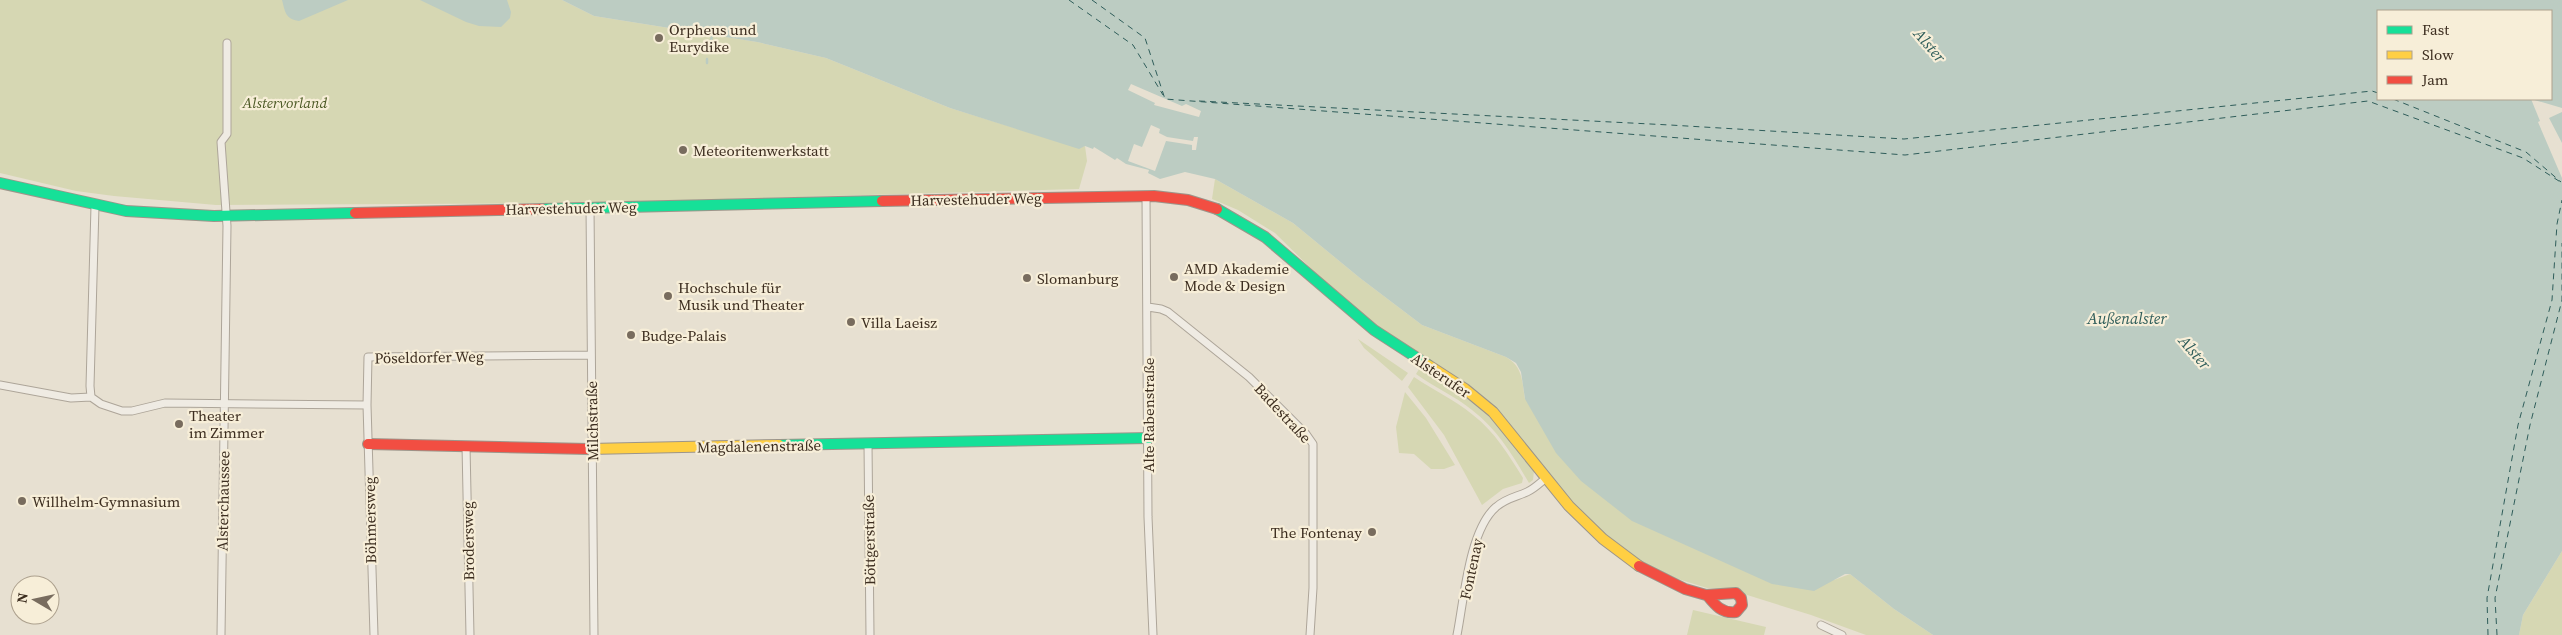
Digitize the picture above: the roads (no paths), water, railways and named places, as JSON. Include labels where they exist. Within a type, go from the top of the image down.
[{"type":"street","name":"Alsterchaussee","points":[[222,635],[226,216],[221,142],[226,134],[227,43]]},
{"type":"street","name":"Harvestehuder Weg","points":[[0,183],[95,206],[161,214],[226,216],[1146,196]]},
{"type":"street","name":"Alte Rabenstraße","points":[[1146,196],[1148,517],[1154,635]]},
{"type":"street","name":"Alsterufer","points":[[1146,196],[1186,200],[1211,207],[1232,216],[1263,235],[1372,329],[1483,404],[1506,426],[1581,520],[1619,552],[1672,583],[1707,595]]},
{"type":"street","points":[[91,397],[95,206]]},
{"type":"street","name":"Milchstraße","points":[[590,207],[593,347],[590,355],[594,635]]},
{"type":"street","name":"Badestraße","points":[[1148,307],[1161,308],[1168,312],[1249,376],[1310,439],[1314,450],[1310,635]]},
{"type":"street","name":"Pöseldorfer Weg","points":[[367,406],[368,357],[590,355]]},
{"type":"street","points":[[2,387],[71,398],[91,397],[101,404],[122,411],[132,411],[165,403],[367,406]]},
{"type":"street","name":"Böhmersweg","points":[[367,406],[374,635]]},
{"type":"street","name":"Magdalenenstraße","points":[[368,444],[592,449],[1149,438]]},
{"type":"street","name":"Böttgerstraße","points":[[868,444],[870,635]]},
{"type":"street","name":"Brodersweg","points":[[466,446],[470,635]]},
{"type":"street","name":"Fontenay","points":[[1457,635],[1475,542],[1483,522],[1497,506],[1506,500],[1530,491],[1546,478]]},
{"type":"street","points":[[1821,625],[1842,635]]},
{"type":"water","points":[[282,0],[348,0],[299,21],[288,16]]},
{"type":"water","points":[[420,0],[507,0],[511,12],[510,18],[501,27],[479,26],[466,22]]},
{"type":"water","name":"Außenalster","points":[[562,0],[2562,0],[2562,551],[2523,615],[2519,635],[1933,635],[1894,609],[1850,574],[1845,574],[1814,591],[1772,584],[1632,521],[1581,481],[1556,453],[1525,399],[1521,372],[1516,363],[1506,357],[1422,325],[1360,278],[1293,223],[1215,179],[1185,172],[1160,179],[1148,173],[1149,170],[1126,164],[1117,158],[1115,160],[1094,147],[1093,149],[1085,146],[1079,149],[950,108],[826,58],[757,42],[594,16]]},
{"type":"waterway","points":[[710,47],[712,35]]},
{"type":"place","name":"Orpheus und Eurydike","points":[[659,38]]},
{"type":"place","name":"Meteoritenwerkstatt","points":[[683,150]]},
{"type":"place","name":"AMD Akademie Mode & Design","points":[[1174,277]]},
{"type":"place","name":"Slomanburg","points":[[1027,278]]},
{"type":"place","name":"Hochschule für Musik und Theater","points":[[668,296]]},
{"type":"place","name":"Villa Laeisz","points":[[851,322]]},
{"type":"place","name":"Budge-Palais","points":[[631,335]]},
{"type":"place","name":"Theater im Zimmer","points":[[179,424]]},
{"type":"place","name":"Willhelm-Gymnasium","points":[[22,501]]},
{"type":"place","name":"The Fontenay","points":[[1372,532]]},
{"type":"water label","name":"Alster","points":[[1930,45]]},
{"type":"water label","name":"Alster","points":[[2195,352]]},
{"type":"park label","name":"Alstervorland","points":[[285,102]]}]
